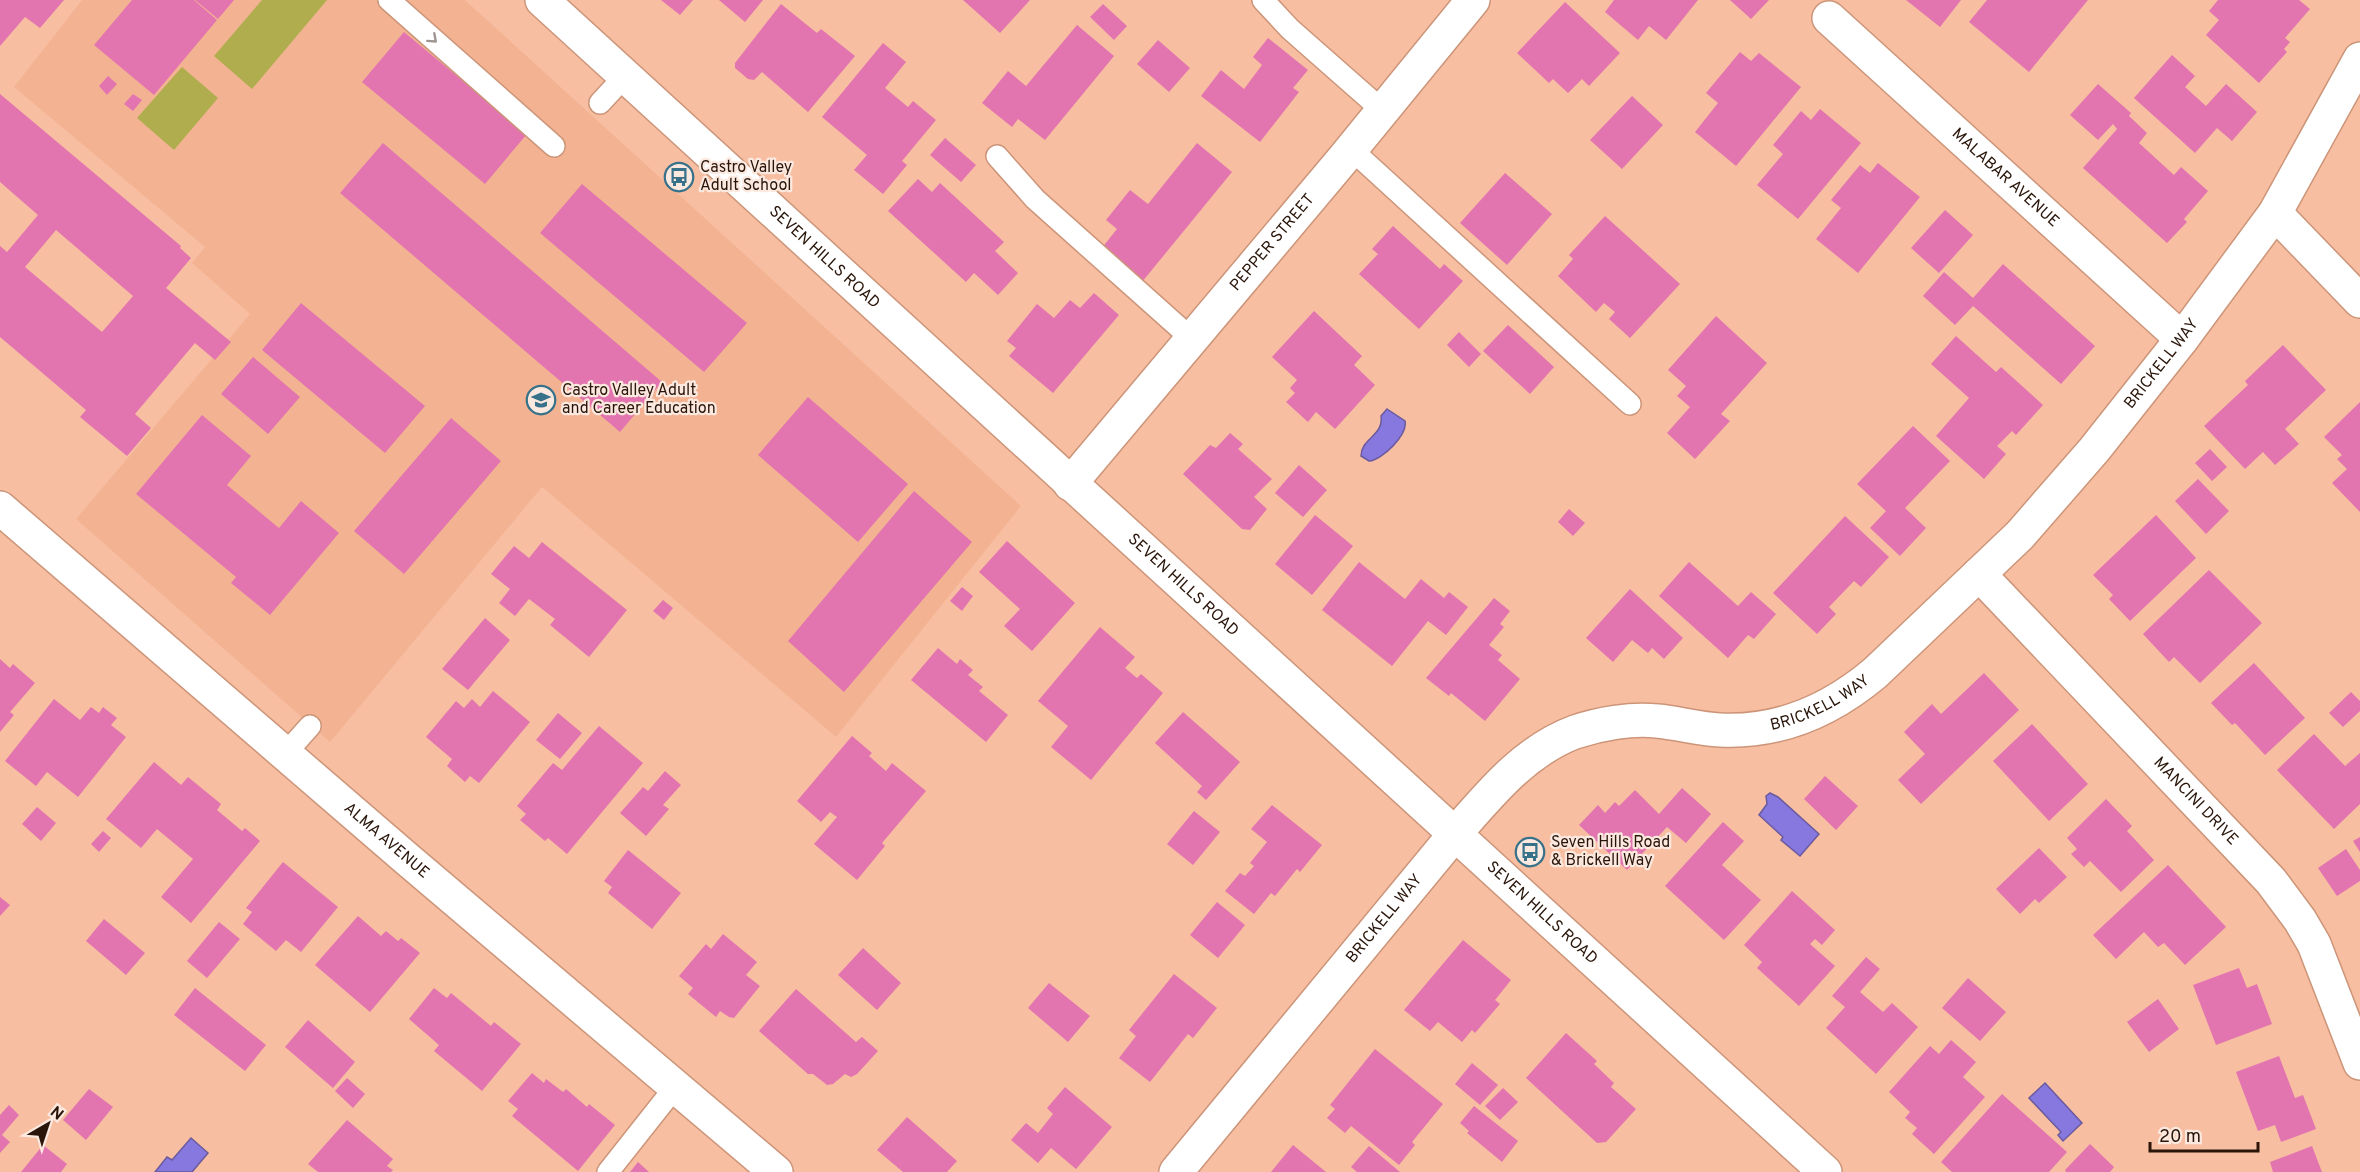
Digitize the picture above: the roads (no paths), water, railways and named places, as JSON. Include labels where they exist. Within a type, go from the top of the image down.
[{"type":"street","name":"SEVEN HILLS ROAD","points":[[542,0],[1825,1172]]},
{"type":"street","name":"PEPPER STREET","points":[[1070,484],[1473,0]]},
{"type":"street","name":"MALABAR AVENUE","points":[[1829,18],[2182,339]]},
{"type":"street","name":"BRICKELL WAY","points":[[1176,1172],[1454,834],[1511,772],[1550,744],[1575,732],[1599,725],[1654,720],[1719,730],[1748,730],[1791,722],[1835,703],[1875,673],[1979,574],[2059,492],[2182,339],[2275,213],[2360,59]]},
{"type":"street","points":[[2275,213],[2360,301]]},
{"type":"street","name":"ALMA AVENUE","points":[[0,508],[776,1172]]},
{"type":"street","name":"MANCINI DRIVE","points":[[1979,574],[2271,881],[2288,902],[2314,944],[2360,1063]]},
{"type":"lane","points":[[389,0],[554,146]]},
{"type":"lane","points":[[1263,0],[1290,29],[1382,110]]},
{"type":"lane","points":[[600,103],[625,76]]},
{"type":"lane","points":[[1351,149],[1630,404]]},
{"type":"lane","points":[[997,156],[1035,199],[1192,339]]},
{"type":"lane","points":[[285,754],[310,726]]},
{"type":"lane","points":[[608,1172],[676,1086]]},
{"type":"place","name":"Castro Valley Adult School","points":[[679,177]]},
{"type":"place","name":"Castro Valley Adult and Career Education","points":[[541,400]]},
{"type":"place","name":"Seven Hills Road & Brickell Way","points":[[1530,852]]}]
